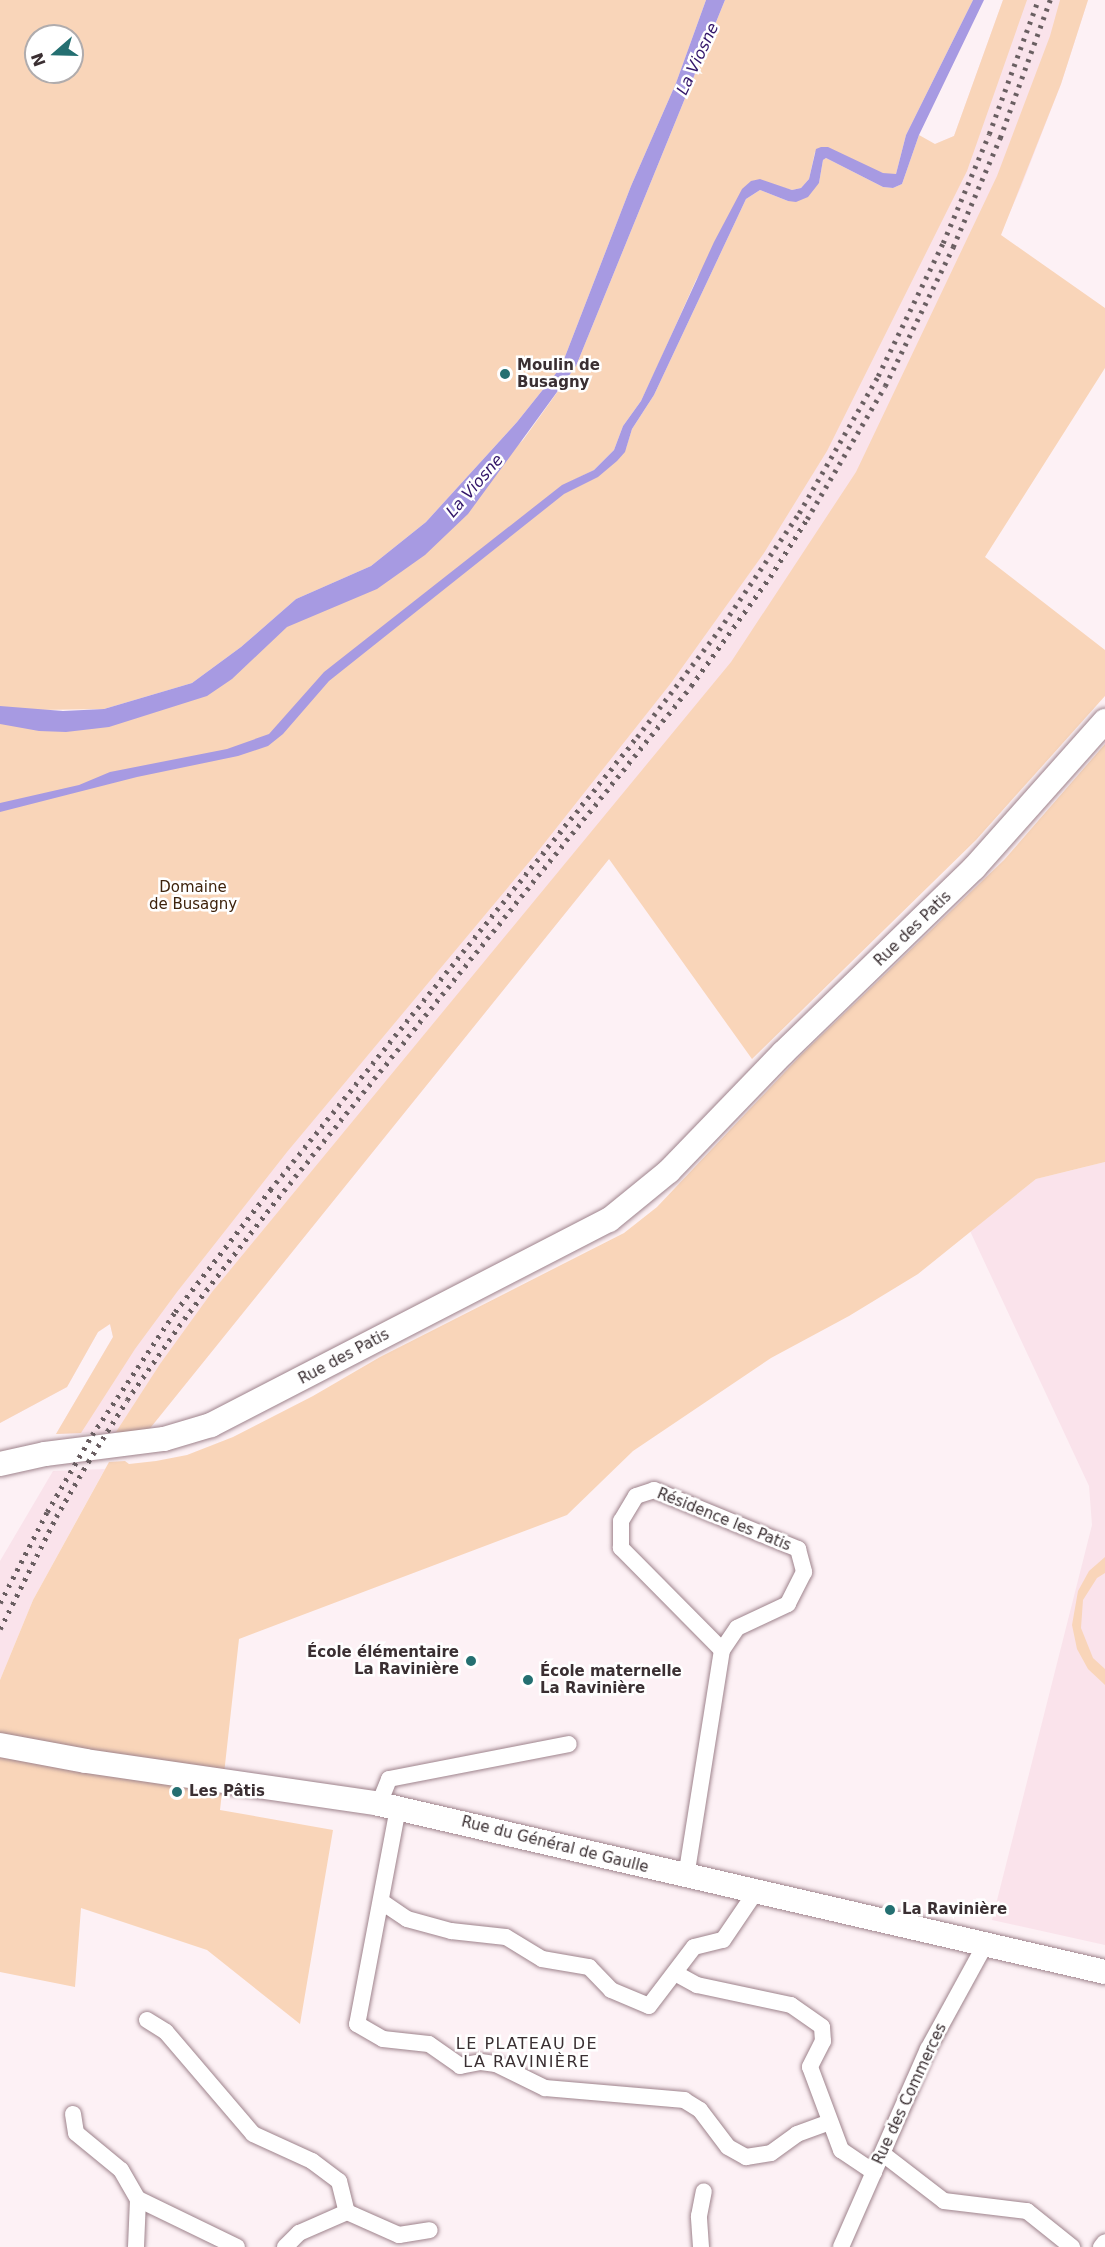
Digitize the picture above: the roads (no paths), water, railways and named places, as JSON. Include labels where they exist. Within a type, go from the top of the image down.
[{"type":"main road","name":"Rue des Patis","points":[[0,1464],[45,1455],[164,1439],[211,1425],[583,1234],[629,1206],[669,1171],[783,1053],[975,868],[1105,721]]},
{"type":"main road","name":"Rue du Général de Gaulle","points":[[0,1745],[86,1761],[238,1781],[388,1806],[686,1877],[757,1890],[1105,1972]]},
{"type":"street","name":"Résidence les Patis","points":[[686,1877],[722,1650],[737,1628],[788,1604],[804,1572],[798,1549],[654,1490],[636,1496],[621,1521],[621,1548],[722,1650]]},
{"type":"street","points":[[569,1744],[389,1779],[382,1902],[357,2025],[383,2038],[429,2044],[459,2066],[481,2062],[496,2064],[545,2088],[684,2100],[700,2110],[728,2147],[746,2157],[771,2153],[797,2134],[830,2122]]},
{"type":"street","points":[[382,1902],[407,1919],[451,1931],[506,1937],[542,1959],[590,1967],[611,1990],[649,2006],[694,1947],[723,1940],[757,1890]]},
{"type":"street","name":"Rue des Commerces","points":[[841,2247],[928,2049],[985,1945]]},
{"type":"street","points":[[675,1973],[696,1985],[791,2005],[822,2027],[823,2041],[810,2067],[841,2150],[874,2172]]},
{"type":"street","points":[[147,2020],[165,2032],[223,2102],[254,2134],[312,2161],[339,2181],[347,2212],[402,2241],[430,2230]]},
{"type":"street","points":[[73,2114],[76,2133],[121,2170],[138,2199],[136,2247]]},
{"type":"street","points":[[883,2154],[944,2201],[1028,2211],[1072,2247]]},
{"type":"street","points":[[701,2247],[699,2216],[704,2191]]},
{"type":"street","points":[[138,2199],[237,2247]]},
{"type":"street","points":[[285,2247],[299,2233],[347,2212]]},
{"type":"street","points":[[1101,2247],[1105,2242]]},
{"type":"water","name":"La Viosne","points":[[706,0],[725,0],[576,366],[468,514],[425,555],[377,589],[287,627],[232,679],[207,696],[109,727],[66,732],[39,731],[0,724],[0,706],[63,711],[104,709],[192,683],[241,647],[296,599],[371,566],[426,522],[517,422],[561,367],[631,186],[676,83]]},
{"type":"water","points":[[973,0],[984,0],[919,135],[902,184],[893,188],[883,187],[826,158],[823,160],[819,183],[808,197],[796,202],[788,201],[760,190],[746,199],[654,395],[632,429],[625,452],[598,477],[564,494],[329,681],[283,734],[268,746],[238,756],[137,777],[0,812],[0,803],[79,785],[110,772],[227,749],[269,734],[324,672],[562,485],[594,470],[614,450],[623,426],[641,401],[714,242],[742,189],[751,181],[760,179],[792,190],[801,188],[809,179],[816,149],[821,147],[828,147],[883,173],[896,174],[906,135]]},
{"type":"railway","points":[[0,1603],[47,1512],[92,1435],[175,1312],[270,1190],[637,737],[719,630],[799,513],[878,376],[943,243],[989,134],[1038,0]]},
{"type":"railway","points":[[0,1629],[56,1517],[88,1462],[127,1400],[184,1319],[278,1198],[691,686],[770,577],[885,386],[953,247],[1000,138],[1050,0]]},
{"type":"place","name":"Moulin de Busagny","points":[[505,374]]},
{"type":"place","name":"École élémentaire La Ravinière","points":[[471,1661]]},
{"type":"place","name":"École maternelle La Ravinière","points":[[528,1680]]},
{"type":"place","name":"Les Pâtis","points":[[177,1792]]},
{"type":"place","name":"La Ravinière","points":[[890,1910]]},
{"type":"district","name":"LE PLATEAU DE LA RAVINIÈRE","points":[[527,2053]]},
{"type":"park label","name":"Domaine de Busagny","points":[[193,896]]}]
